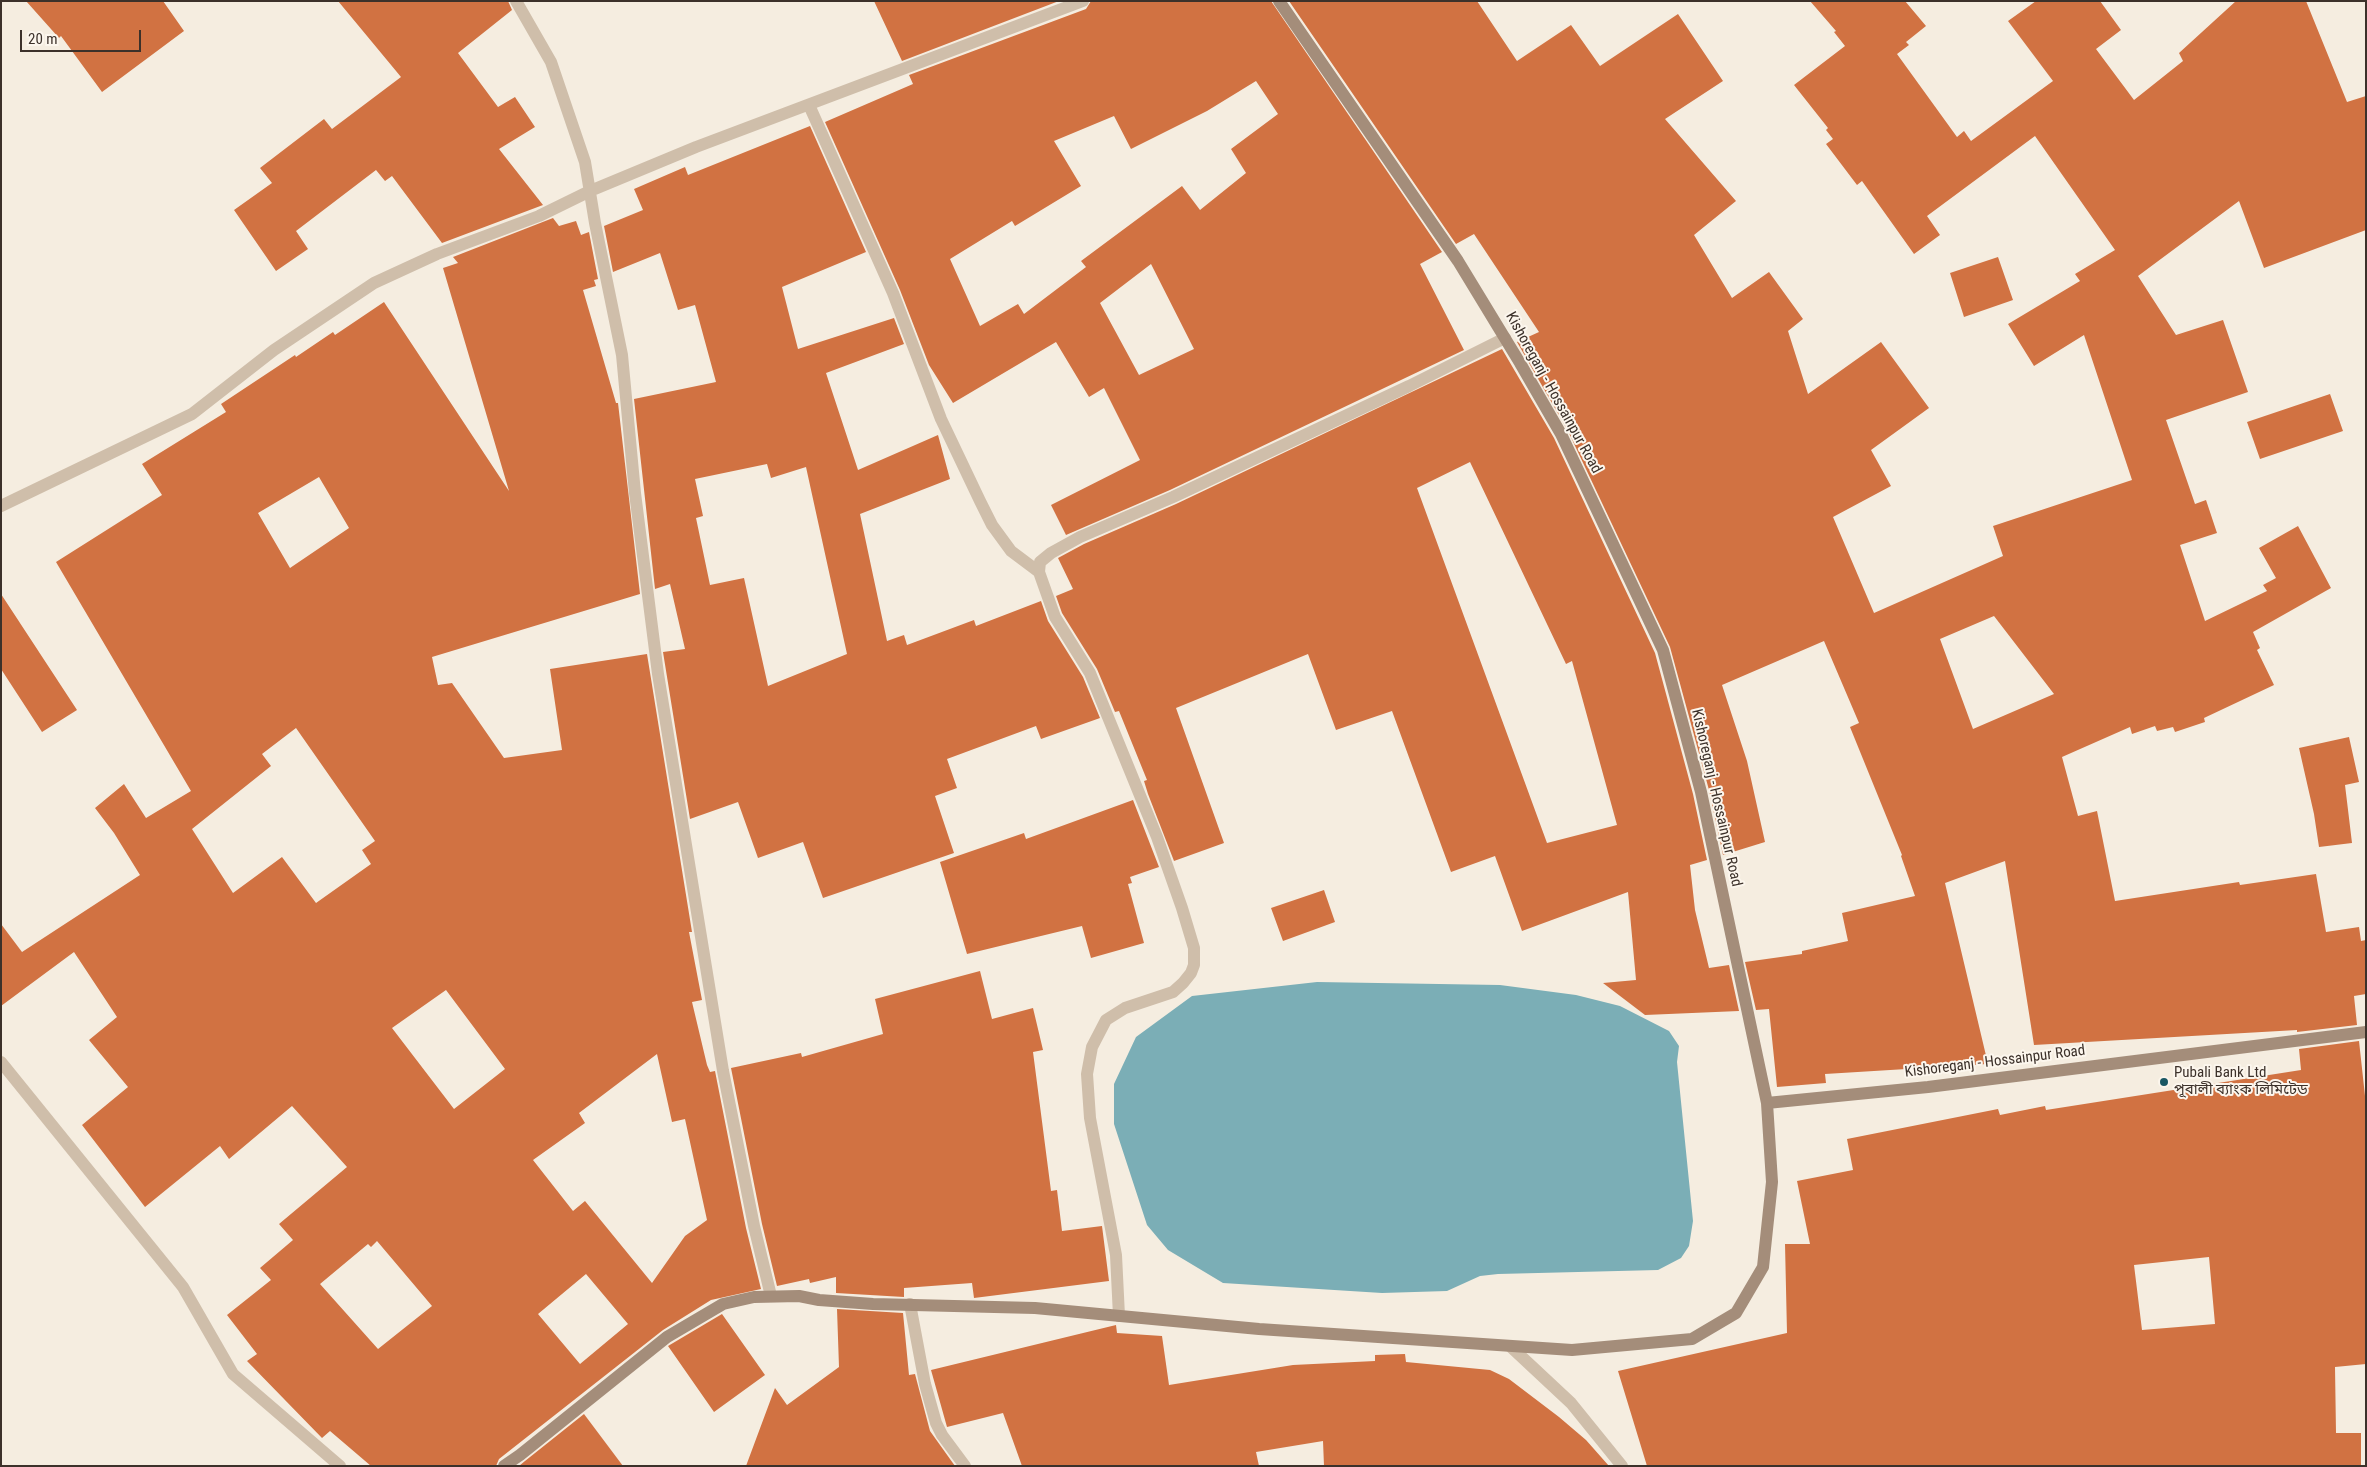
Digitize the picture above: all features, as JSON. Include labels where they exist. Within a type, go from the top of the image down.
[{"type":"main road","name":"Kishoreganj - Hossainpur Road","points":[[1278,1],[1458,261],[1562,434],[1663,650],[1701,792],[1767,1103],[1928,1087],[2366,1032]]},
{"type":"main road","points":[[505,1466],[667,1337],[723,1304],[771,1296],[799,1296],[819,1300],[873,1304],[1035,1308],[1259,1329],[1572,1350],[1692,1339],[1736,1313],[1763,1267],[1772,1182],[1767,1103]]},
{"type":"street","points":[[516,1],[551,62],[585,162],[622,355],[634,493],[658,674],[723,1070],[754,1226],[771,1296]]},
{"type":"street","points":[[1,506],[192,414],[274,350],[374,283],[437,254],[539,216],[590,191],[696,147],[1083,1]]},
{"type":"street","points":[[809,105],[893,293],[941,419],[980,501],[992,525],[1011,551],[1040,572]]},
{"type":"street","points":[[1119,1316],[1116,1255],[1090,1118],[1087,1074],[1092,1047],[1106,1020],[1125,1008],[1173,992],[1191,973],[1194,964],[1194,948],[1182,908],[1156,837],[1125,764],[1096,686],[1056,617],[1040,572],[1040,562],[1051,553],[1080,536],[1174,497],[1409,386],[1505,338]]},
{"type":"street","points":[[1,1062],[182,1287],[233,1374],[340,1466]]},
{"type":"street","points":[[910,1304],[920,1345],[925,1384],[936,1423],[942,1435],[965,1466]]},
{"type":"street","points":[[1510,1346],[1571,1404],[1622,1466]]},
{"type":"water","points":[[1317,982],[1500,985],[1576,995],[1620,1006],[1669,1031],[1679,1046],[1677,1062],[1693,1221],[1689,1246],[1681,1258],[1658,1270],[1498,1274],[1480,1276],[1447,1291],[1382,1293],[1223,1283],[1168,1250],[1147,1225],[1114,1124],[1114,1084],[1136,1037],[1192,996]]},
{"type":"building","points":[[26,1],[163,1],[184,31],[102,92],[61,36],[59,38]]},
{"type":"building","points":[[338,1],[508,1],[512,10],[458,53],[498,107],[515,97],[535,127],[499,149],[543,205],[442,243],[392,176],[385,181],[376,170],[296,231],[308,249],[276,271],[234,210],[272,183],[260,168],[324,119],[332,129],[401,77]]},
{"type":"building","points":[[874,1],[1059,1],[902,61]]},
{"type":"building","points":[[1091,1],[1271,1],[1442,252],[1420,264],[1464,350],[1170,490],[1066,535],[1051,505],[1140,460],[1104,388],[1089,397],[1056,342],[953,403],[929,365],[900,290],[825,122],[913,84],[909,75],[1086,9]],"holes":[[[1256,81],[1278,114],[1231,149],[1246,173],[1200,210],[1182,186],[1081,261],[1086,267],[1024,314],[1018,304],[980,326],[950,259],[1012,221],[1015,226],[1081,186],[1054,141],[1114,116],[1131,149],[1207,111]],[[1151,264],[1194,349],[1139,375],[1100,303]]]},
{"type":"building","points":[[1289,1],[1477,1],[1517,61],[1571,25],[1600,66],[1678,14],[1723,81],[1665,119],[1736,201],[1694,235],[1732,298],[1769,272],[1803,319],[1788,331],[1808,394],[1881,342],[1929,408],[1871,450],[1891,486],[1833,517],[1874,613],[2003,556],[1993,526],[2132,480],[2084,335],[2034,366],[2008,324],[2080,281],[2075,274],[2115,250],[2035,136],[1927,216],[1940,235],[1914,254],[1862,181],[1857,185],[1826,144],[1833,139],[1826,130],[1828,128],[1794,85],[1845,46],[1834,32],[1836,31],[1810,1],[1905,1],[1926,26],[1906,42],[1909,45],[1897,54],[1957,137],[1964,131],[1971,141],[2053,81],[2008,21],[2036,1],[2100,1],[2121,30],[2096,49],[2134,100],[2183,61],[2179,53],[2236,1],[2306,1],[2347,102],[2366,96],[2366,230],[2264,268],[2239,201],[2138,276],[2176,335],[2223,320],[2248,392],[2166,420],[2195,504],[2206,500],[2217,533],[2180,545],[2205,621],[2267,591],[2263,585],[2276,578],[2259,548],[2298,526],[2331,588],[2253,632],[2260,648],[2257,650],[2274,685],[2204,718],[2205,722],[2175,732],[2173,727],[2157,731],[2155,726],[2132,734],[2130,727],[2062,757],[2078,816],[2097,811],[2115,901],[2239,882],[2240,885],[2316,874],[2326,932],[2359,927],[2361,941],[2366,940],[2366,994],[2354,996],[2357,1025],[2297,1032],[2297,1030],[2034,1045],[2005,861],[1945,883],[1988,1064],[1825,1074],[1826,1083],[1777,1087],[1769,1009],[1756,1010],[1745,962],[1802,954],[1802,951],[1848,941],[1842,913],[1915,896],[1902,855],[1850,727],[1859,723],[1824,641],[1722,685],[1747,761],[1765,842],[1723,855],[1709,790],[1670,647],[1568,431],[1517,342],[1539,332],[1474,234],[1456,244]],"holes":[[[1994,616],[2054,694],[1973,729],[1940,639]]]},
{"type":"building","points":[[810,126],[866,252],[782,287],[798,349],[894,318],[904,344],[826,373],[858,470],[938,435],[950,479],[860,514],[887,641],[904,635],[907,645],[974,620],[976,626],[1041,601],[1048,621],[1083,677],[1100,718],[1041,739],[1036,726],[947,759],[957,788],[935,796],[954,853],[823,898],[803,842],[758,858],[738,802],[690,819],[663,652],[685,649],[670,584],[655,589],[634,399],[716,382],[695,305],[678,310],[660,253],[613,272],[604,226],[643,210],[634,189],[685,167],[688,175]],"holes":[[[767,464],[771,478],[806,467],[847,654],[768,686],[744,578],[710,585],[696,518],[703,516],[695,479]]]},
{"type":"building","points":[[553,218],[559,226],[576,221],[581,235],[589,232],[598,279],[594,280],[596,286],[583,290],[616,403],[618,403],[640,594],[432,657],[438,685],[452,683],[504,758],[562,750],[550,669],[647,654],[692,932],[689,932],[702,1000],[692,1002],[707,1065],[710,1072],[715,1071],[746,1228],[761,1289],[711,1300],[663,1330],[499,1459],[496,1466],[371,1466],[330,1431],[322,1438],[247,1361],[257,1354],[227,1315],[271,1280],[260,1268],[293,1240],[279,1224],[347,1167],[292,1106],[229,1159],[220,1146],[145,1207],[82,1125],[128,1087],[89,1040],[117,1017],[74,952],[1,1006],[1,924],[22,952],[140,875],[114,833],[95,808],[124,784],[146,818],[191,791],[56,562],[162,495],[142,464],[226,412],[221,404],[295,355],[296,357],[333,332],[335,335],[384,302],[509,491],[443,268],[458,263],[453,257]],"holes":[[[319,477],[349,528],[290,568],[258,513]],[[296,728],[375,841],[362,850],[371,864],[316,903],[282,857],[233,893],[192,829],[271,766],[262,754]],[[446,990],[505,1069],[454,1109],[392,1028]],[[657,1054],[672,1122],[685,1119],[707,1220],[685,1236],[652,1283],[585,1201],[573,1211],[533,1160],[585,1123],[579,1113]],[[377,1241],[432,1306],[378,1349],[320,1284],[368,1244],[371,1247]],[[586,1274],[628,1324],[580,1364],[538,1314]]]},
{"type":"building","points":[[1998,257],[2013,300],[1964,317],[1950,273]]},
{"type":"building","points":[[1502,349],[1554,438],[1655,653],[1693,794],[1707,860],[1690,865],[1695,910],[1709,968],[1729,965],[1739,1011],[1645,1015],[1603,983],[1636,980],[1628,892],[1522,931],[1495,856],[1451,872],[1392,711],[1336,730],[1308,654],[1176,708],[1224,843],[1174,861],[1148,794],[1144,781],[1147,780],[1119,711],[1115,712],[1097,669],[1062,613],[1056,596],[1073,589],[1058,558],[1084,544],[1176,504]],"holes":[[[1470,462],[1566,664],[1572,661],[1617,825],[1547,843],[1417,488]]]},
{"type":"building","points":[[2330,394],[2343,431],[2260,459],[2247,422]]},
{"type":"building","points":[[1,594],[77,710],[42,732],[1,669]]},
{"type":"building","points":[[2349,737],[2359,782],[2345,785],[2352,843],[2319,847],[2314,814],[2299,748]]},
{"type":"building","points":[[1133,800],[1159,867],[1130,877],[1132,883],[1128,884],[1144,943],[1091,958],[1082,926],[967,954],[940,862],[1024,833],[1026,839]]},
{"type":"building","points":[[1324,890],[1335,922],[1283,941],[1271,908]]},
{"type":"building","points":[[980,971],[992,1019],[1033,1008],[1043,1050],[1033,1052],[1051,1191],[1057,1190],[1062,1231],[1102,1226],[1109,1281],[974,1298],[972,1283],[904,1288],[904,1297],[836,1293],[836,1277],[810,1283],[809,1279],[777,1286],[762,1224],[731,1068],[801,1053],[802,1057],[883,1034],[875,999]]},
{"type":"building","points":[[2359,1041],[2366,1105],[2366,1364],[2335,1367],[2336,1433],[2361,1433],[2361,1466],[1647,1466],[1618,1371],[1787,1333],[1785,1244],[1810,1244],[1797,1181],[1853,1170],[1847,1139],[1998,1109],[2000,1115],[2045,1106],[2046,1110],[2301,1070],[2299,1049]],"holes":[[[2209,1257],[2215,1324],[2142,1330],[2134,1265]]]},
{"type":"building","points":[[837,1309],[903,1313],[909,1375],[915,1374],[930,1431],[955,1466],[746,1466],[775,1388],[787,1405],[839,1367]]},
{"type":"building","points":[[722,1314],[765,1375],[714,1412],[668,1346]]},
{"type":"building","points":[[1116,1325],[1117,1333],[1162,1336],[1169,1385],[1293,1365],[1375,1361],[1375,1355],[1405,1354],[1406,1362],[1490,1370],[1509,1379],[1559,1417],[1586,1440],[1609,1466],[1324,1466],[1323,1441],[1256,1452],[1259,1466],[1022,1466],[1003,1413],[947,1427],[931,1370]]},
{"type":"building","points":[[584,1414],[623,1466],[519,1466],[525,1461]]},
{"type":"place","name":"Pubali Bank Ltd পূবালী ব্যাংক লিমিটেড","points":[[2164,1082]]}]
